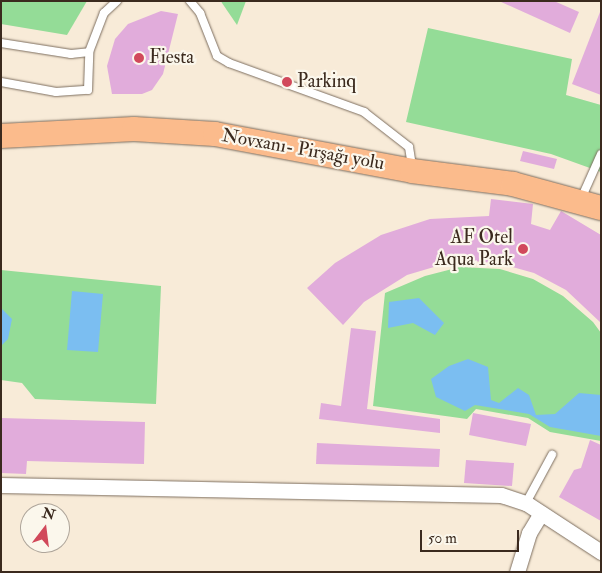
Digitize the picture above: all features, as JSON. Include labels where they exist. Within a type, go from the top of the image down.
[{"type":"main road","name":"Novxanı- Pirşağı yolu","points":[[1,136],[75,130],[178,130],[215,134],[412,171],[513,184],[590,204]]},
{"type":"street","points":[[1,485],[477,493],[506,496],[526,503],[601,552]]},
{"type":"street","points":[[518,572],[529,533],[540,513]]},
{"type":"lane","points":[[1,82],[56,92],[88,90],[89,52],[104,13],[116,1]]},
{"type":"lane","points":[[190,1],[200,13],[217,56],[229,63],[364,112],[409,147],[412,171]]},
{"type":"lane","points":[[1,43],[71,54],[89,52]]},
{"type":"lane","points":[[590,204],[601,154]]},
{"type":"lane","points":[[526,503],[552,455]]},
{"type":"green space","points":[[1,1],[87,1],[67,35],[1,24]]},
{"type":"green space","points":[[221,1],[246,1],[237,25],[222,3]]},
{"type":"green space","points":[[428,28],[572,59],[566,95],[601,105],[601,172],[551,154],[406,122]]},
{"type":"green space","points":[[460,267],[500,269],[533,279],[563,296],[593,322],[601,333],[601,441],[550,432],[528,418],[476,409],[467,419],[373,406],[385,293],[425,276]]},
{"type":"green space","points":[[1,270],[161,286],[156,404],[35,399],[22,383],[1,380]]},
{"type":"water","points":[[72,291],[103,294],[98,352],[67,350]]},
{"type":"water","points":[[419,298],[444,323],[435,335],[413,323],[388,328],[389,302]]},
{"type":"water","points":[[1,308],[12,319],[8,339],[1,346]]},
{"type":"water","points":[[468,359],[488,367],[491,400],[499,403],[518,388],[529,395],[536,415],[555,414],[579,393],[601,395],[601,436],[550,427],[529,414],[475,405],[465,411],[436,397],[431,379],[449,366]]},
{"type":"building","points":[[499,1],[554,1],[579,12],[570,33]]},
{"type":"building","points":[[161,11],[178,14],[163,74],[152,90],[142,94],[112,94],[107,66],[115,39],[128,24]]},
{"type":"building","points":[[601,12],[601,95],[572,84]]},
{"type":"building","points":[[523,151],[557,159],[554,169],[520,161]]},
{"type":"building","points":[[491,199],[533,204],[531,224],[550,230],[561,211],[601,235],[601,323],[566,290],[534,273],[502,264],[474,261],[444,264],[407,275],[364,302],[343,325],[307,288],[335,263],[381,235],[430,219],[489,216]]},
{"type":"building","points":[[351,328],[376,331],[367,409],[440,419],[440,433],[319,419],[321,403],[341,406]]},
{"type":"building","points":[[473,413],[531,424],[526,446],[469,435]]},
{"type":"building","points":[[1,418],[145,422],[144,464],[27,461],[26,474],[1,473]]},
{"type":"building","points":[[590,440],[601,445],[601,521],[559,497],[574,470],[581,468]]},
{"type":"building","points":[[317,443],[440,449],[439,467],[316,464]]},
{"type":"building","points":[[466,460],[514,463],[512,486],[464,483]]},
{"type":"place","name":"Fiesta","points":[[139,58]]},
{"type":"place","name":"Parkinq","points":[[287,82]]},
{"type":"place","name":"AF Otel Aqua Park","points":[[523,249]]}]
